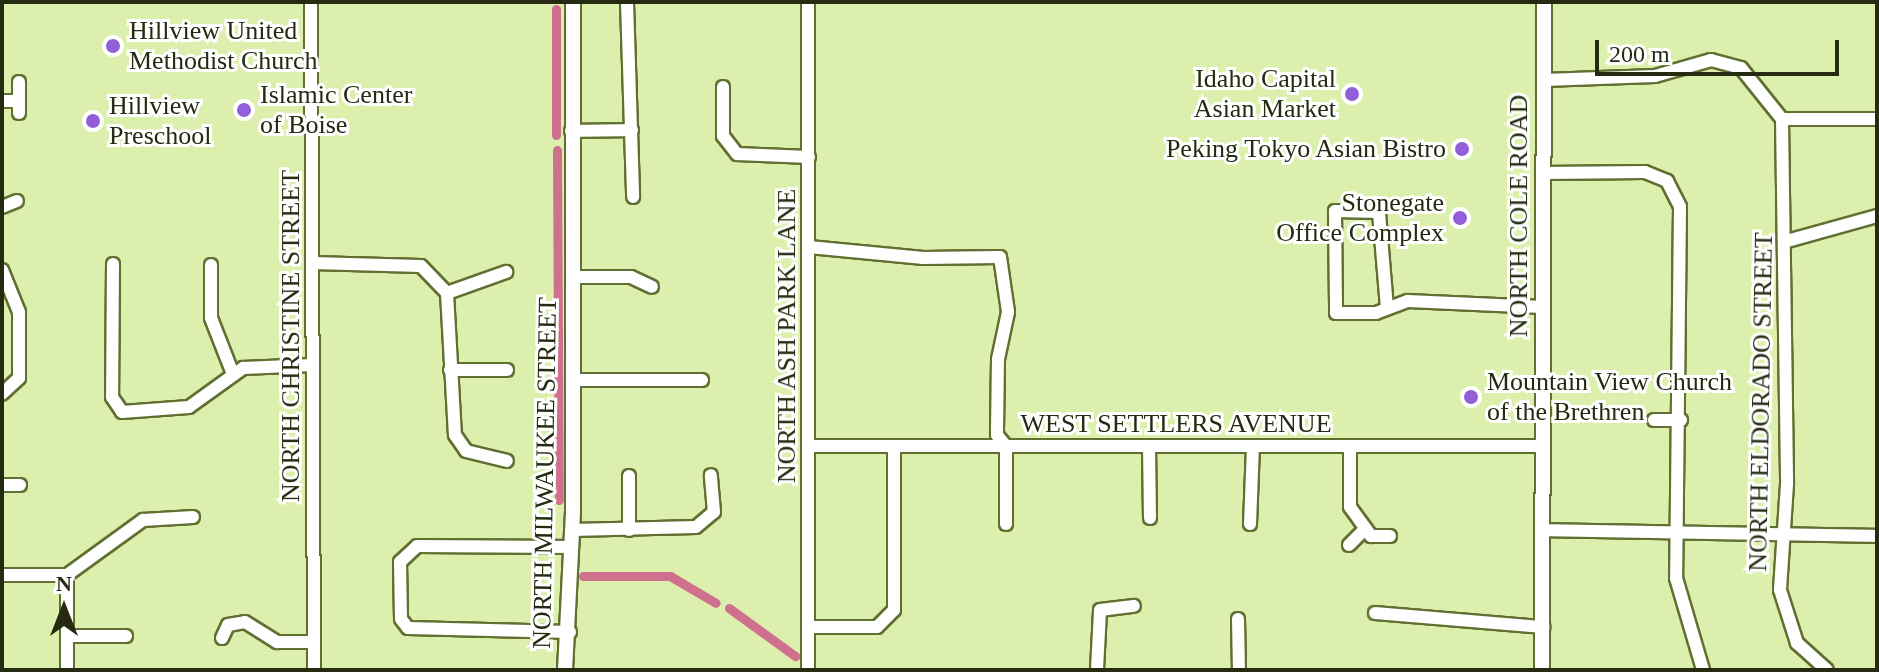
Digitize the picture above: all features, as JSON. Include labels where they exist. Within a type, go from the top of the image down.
[{"type":"main road","name":"NORTH MILWAUKEE STREET","points":[[565,670],[570,632],[572,547],[573,2]]},
{"type":"main road","name":"NORTH COLE ROAD","points":[[1542,670],[1544,2]]},
{"type":"street","name":"NORTH CHRISTINE STREET","points":[[311,2],[314,670]]},
{"type":"street","points":[[627,2],[633,197]]},
{"type":"street","name":"NORTH ASH PARK LANE","points":[[808,2],[808,670]]},
{"type":"street","points":[[1544,80],[1655,76],[1711,60],[1741,68],[1782,119],[1877,119]]},
{"type":"street","points":[[2,101],[19,107],[19,82]]},
{"type":"street","points":[[723,87],[723,136],[737,154],[809,157]]},
{"type":"street","name":"NORTH ELDORADO STREET","points":[[1782,119],[1787,241],[1782,534],[1784,619],[1827,670]]},
{"type":"street","points":[[571,131],[632,130]]},
{"type":"street","points":[[1543,173],[1645,172],[1675,192],[1681,420],[1676,578],[1703,670]]},
{"type":"street","points":[[2,207],[17,201]]},
{"type":"street","points":[[1387,308],[1379,212],[1335,211],[1336,313],[1387,308],[1408,301],[1542,307]]},
{"type":"street","points":[[1787,241],[1877,216]]},
{"type":"street","points":[[809,247],[923,258],[1000,257],[1008,312],[998,359],[997,435],[1006,446],[1006,524]]},
{"type":"street","points":[[312,263],[421,266],[447,293],[455,435],[466,451],[507,461]]},
{"type":"street","points":[[113,264],[115,406],[189,407],[233,374],[255,366],[313,365]]},
{"type":"street","points":[[211,265],[211,318],[233,374]]},
{"type":"street","points":[[2,270],[19,312],[15,388],[2,394]]},
{"type":"street","points":[[447,293],[506,272]]},
{"type":"street","name":"NORTH MILWAUKEE STREET","points":[[572,277],[631,277],[652,287]]},
{"type":"street","points":[[450,370],[507,370]]},
{"type":"street","points":[[573,380],[702,380]]},
{"type":"street","points":[[1654,420],[1681,420]]},
{"type":"street","name":"WEST SETTLERS AVENUE","points":[[809,446],[1542,446]]},
{"type":"street","points":[[808,627],[877,627],[894,610],[894,446]]},
{"type":"street","points":[[1149,446],[1150,518]]},
{"type":"street","points":[[1250,524],[1253,446]]},
{"type":"street","points":[[1350,446],[1350,507],[1365,529],[1390,536]]},
{"type":"street","points":[[572,530],[629,530],[703,523],[716,503],[711,475]]},
{"type":"street","points":[[629,476],[629,530]]},
{"type":"street","points":[[2,485],[20,485]]},
{"type":"street","points":[[2,575],[67,575],[143,520],[193,517]]},
{"type":"street","points":[[1349,545],[1365,529]]},
{"type":"street","points":[[1542,530],[1877,536]]},
{"type":"street","points":[[570,632],[408,628],[401,619],[405,551],[572,547]]},
{"type":"street","points":[[67,575],[67,670]]},
{"type":"street","points":[[1097,670],[1100,610],[1134,606]]},
{"type":"street","points":[[1375,613],[1543,627]]},
{"type":"street","points":[[1238,619],[1239,670]]},
{"type":"street","points":[[222,638],[228,625],[245,622],[277,642],[313,642]]},
{"type":"street","points":[[67,636],[126,636]]},
{"type":"waterway","points":[[556,9],[556,135]]},
{"type":"waterway","points":[[557,150],[559,500]]},
{"type":"waterway","points":[[583,576],[670,576],[716,603]]},
{"type":"waterway","points":[[729,608],[795,656]]},
{"type":"place","name":"Hillview United Methodist Church","points":[[113,46]]},
{"type":"place","name":"Idaho Capital Asian Market","points":[[1352,94]]},
{"type":"place","name":"Islamic Center of Boise","points":[[244,110]]},
{"type":"place","name":"Hillview Preschool","points":[[93,121]]},
{"type":"place","name":"Peking Tokyo Asian Bistro","points":[[1462,149]]},
{"type":"place","name":"Stonegate Office Complex","points":[[1460,218]]},
{"type":"place","name":"Mountain View Church of the Brethren","points":[[1471,397]]}]
